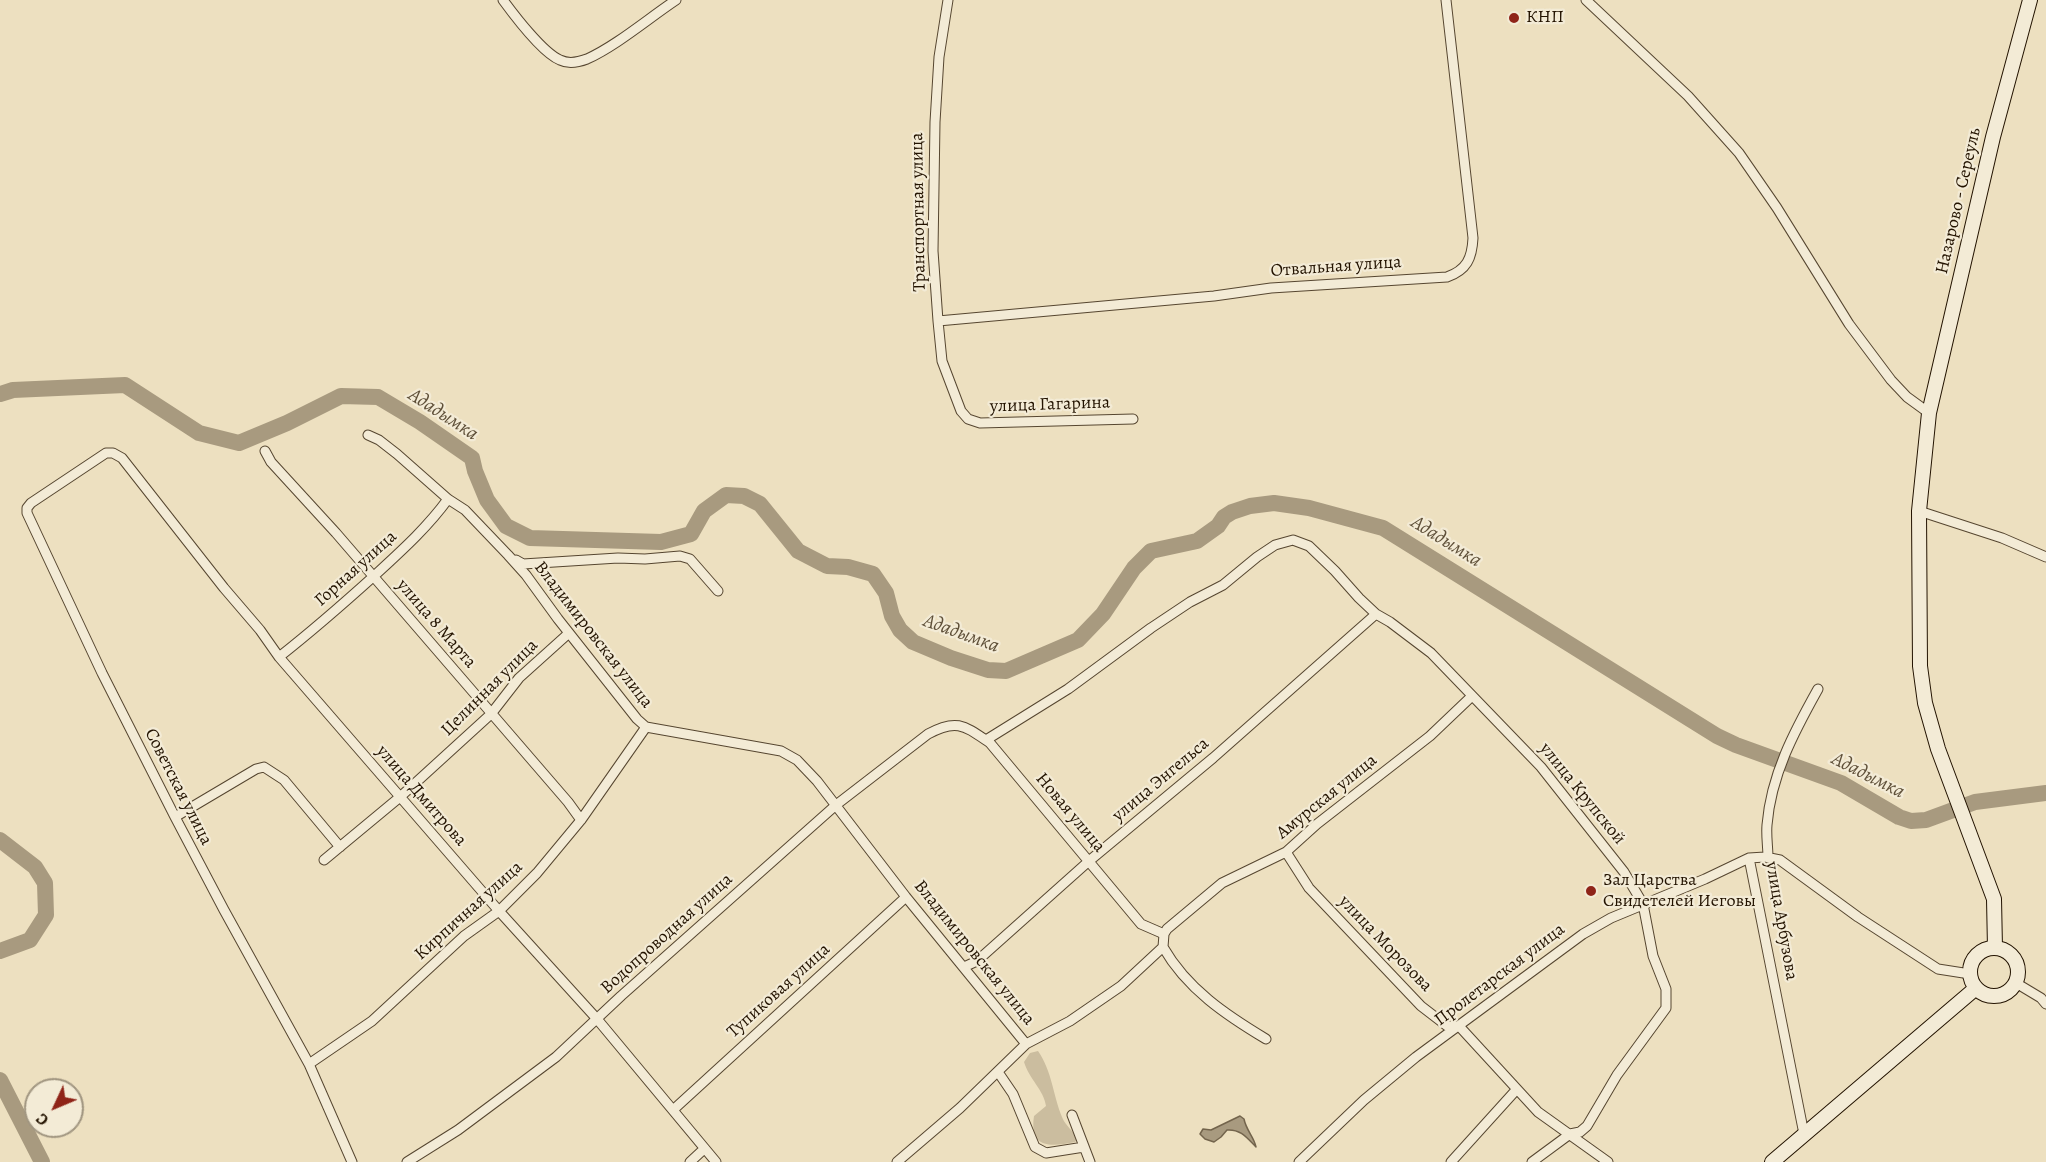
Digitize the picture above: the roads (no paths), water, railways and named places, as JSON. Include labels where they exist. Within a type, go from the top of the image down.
[{"type":"street","points":[[503,0],[548,52],[560,60],[574,62],[586,60],[604,50],[676,0]]},
{"type":"street","name":"Транспортная улица","points":[[948,0],[939,57],[935,122],[933,251],[942,361],[961,411],[968,419]]},
{"type":"street","name":"Отвальная улица","points":[[938,321],[1214,296],[1271,288],[1447,277],[1462,270],[1472,254],[1473,238],[1446,0]]},
{"type":"street","points":[[1586,0],[1688,96],[1738,153],[1777,208],[1856,333],[1891,380],[1907,397],[1929,413]]},
{"type":"street","name":"Назарово - Сереуль","points":[[1995,948],[1994,899],[1938,749],[1925,703],[1920,666],[1919,511],[1929,413],[2000,108],[2030,0]]},
{"type":"street","name":"улица Гагарина","points":[[968,419],[980,423],[1133,419]]},
{"type":"street","name":"Владимировская улица","points":[[368,435],[379,440],[448,499],[465,510],[508,555],[637,719],[646,727],[781,751],[797,760],[836,805],[906,897],[1026,1044]]},
{"type":"street","name":"улица 8 Марта","points":[[265,451],[278,469],[373,576],[581,820]]},
{"type":"street","name":"улица Дмитрова","points":[[106,453],[113,453],[122,458],[260,630],[279,657],[499,911],[597,1019],[716,1162]]},
{"type":"street","name":"Советская улица","points":[[106,453],[31,503],[27,508],[27,513],[102,673],[175,817],[309,1064],[352,1162]]},
{"type":"street","name":"Горная улица","points":[[279,657],[338,609],[432,520],[448,499]]},
{"type":"street","points":[[1919,511],[2002,538],[2046,557]]},
{"type":"street","name":"улица Крупской","points":[[986,740],[1068,689],[1180,609],[1223,585],[1275,545],[1293,540],[1309,546],[1376,614],[1431,653],[1542,767],[1624,872],[1643,904],[1653,956],[1666,989],[1666,1008],[1617,1075],[1587,1126],[1580,1132],[1570,1134],[1532,1162]]},
{"type":"street","points":[[508,555],[523,564],[680,556],[690,559],[718,591]]},
{"type":"street","name":"улица Энгельса","points":[[964,967],[977,961],[1089,861],[1213,758],[1376,614]]},
{"type":"street","name":"Целинная улица","points":[[324,860],[400,797],[491,714],[519,678],[569,633]]},
{"type":"street","points":[[1768,858],[1766,827],[1773,789],[1786,750],[1818,689]]},
{"type":"street","name":"Амурская улица","points":[[1164,934],[1222,883],[1286,852],[1317,824],[1430,736],[1472,696]]},
{"type":"street","name":"Новая улица","points":[[945,725],[968,727],[986,740],[1141,924],[1164,934]]},
{"type":"street","name":"Водопроводная улица","points":[[407,1162],[458,1131],[556,1057],[836,805],[928,734],[945,725]]},
{"type":"street","name":"Кирпичная улица","points":[[309,1064],[372,1020],[464,936],[499,911],[537,873],[581,820],[646,727]]},
{"type":"street","points":[[175,817],[256,769],[264,767],[284,780],[340,847]]},
{"type":"street","name":"улица Морозова","points":[[1286,852],[1309,888],[1421,1006],[1447,1026],[1458,1026],[1538,1112],[1608,1162]]},
{"type":"street","name":"Пролетарская улица","points":[[1299,1162],[1364,1100],[1458,1026],[1583,934],[1611,918],[1749,858]]},
{"type":"street","name":"улица Арбузова","points":[[1804,1134],[1749,858],[1780,860],[1858,917],[1938,969],[1970,974]]},
{"type":"street","name":"Тупиковая улица","points":[[673,1110],[906,897]]},
{"type":"street","points":[[1164,934],[1163,947],[1184,976],[1226,1015],[1266,1039]]},
{"type":"street","points":[[897,1162],[960,1108],[1026,1044],[1070,1022],[1121,986],[1163,947]]},
{"type":"street","points":[[1995,948],[2006,950],[2015,959],[2018,972],[2016,983],[2009,991],[1997,996],[1983,993],[1976,988],[1970,974],[1976,956],[1985,949],[1995,948]]},
{"type":"street","points":[[2016,983],[2041,998],[2046,1004]]},
{"type":"street","points":[[1773,1162],[1976,988]]},
{"type":"street","points":[[998,1072],[1013,1094],[1035,1147],[1046,1153],[1084,1147]]},
{"type":"street","points":[[1451,1162],[1517,1089]]},
{"type":"street","points":[[1072,1115],[1090,1162]]},
{"type":"street","points":[[690,1162],[705,1149]]},
{"type":"waterway","name":"Ададымка","points":[[0,394],[13,390],[125,385],[199,433],[239,443],[287,423],[341,396],[378,397],[420,422],[472,458],[487,500],[506,526],[530,538],[661,542],[691,534],[704,511],[726,495],[744,496],[760,504],[798,551],[827,566],[848,567],[873,574],[886,593],[892,616],[900,630],[913,642],[988,670],[1006,671],[1078,640],[1103,614],[1134,568],[1151,551],[1197,541],[1218,526],[1224,517],[1250,506],[1274,503],[1309,508],[1383,528],[1717,736],[1841,783],[1899,817],[1911,821],[1926,820],[1975,802],[2046,793]]},
{"type":"waterway","name":"Ададымка","points":[[0,840],[35,867],[45,883],[46,915],[30,940],[0,951]]},
{"type":"waterway","name":"Ададымка","points":[[0,1080],[42,1162]]},
{"type":"place","name":"КНП","points":[[1514,18]]},
{"type":"place","name":"Зал Царства Свидетелей Иеговы","points":[[1591,891]]}]
